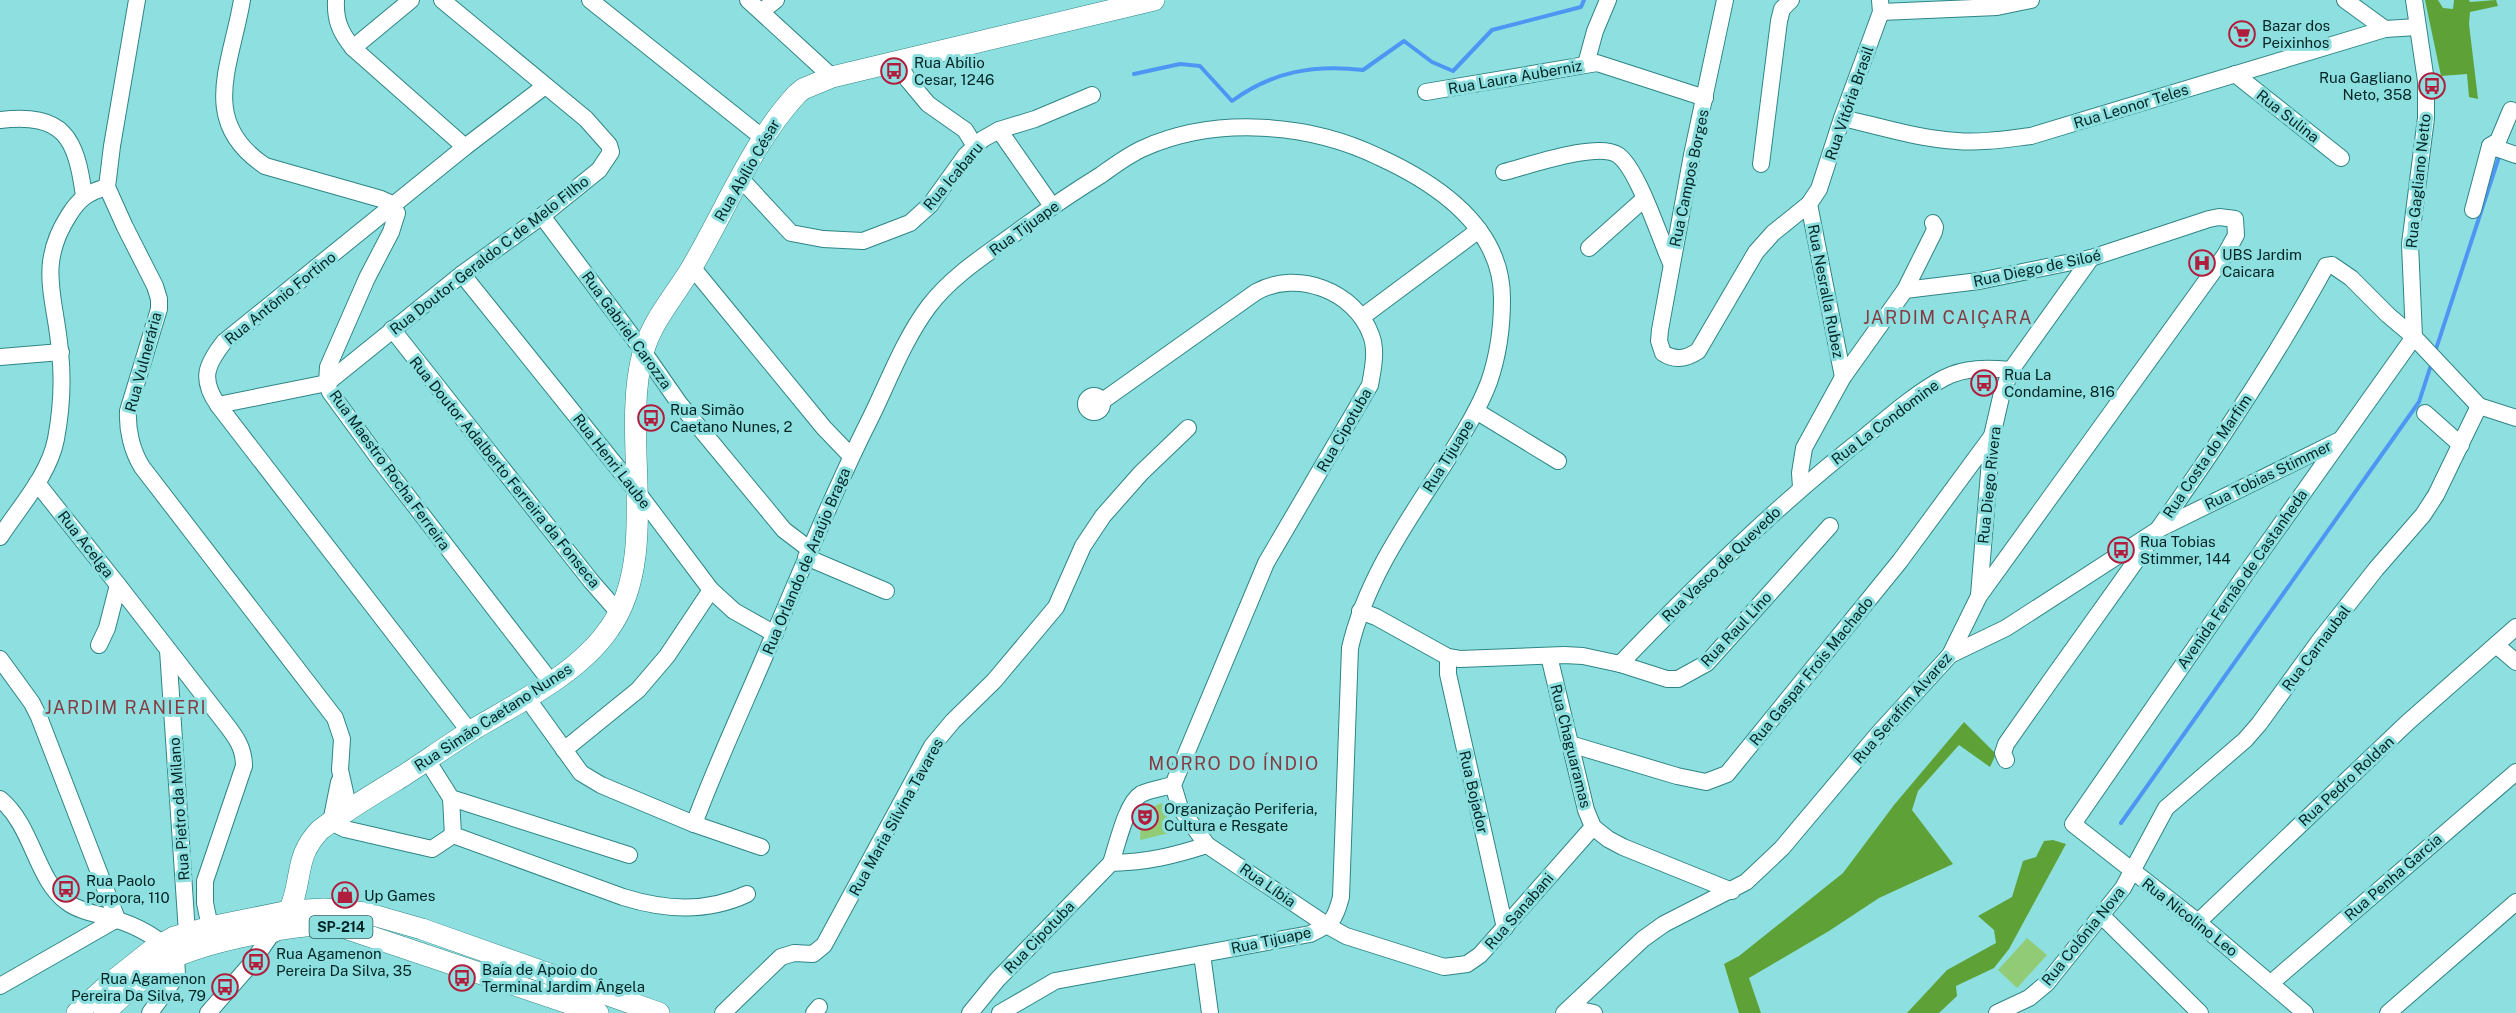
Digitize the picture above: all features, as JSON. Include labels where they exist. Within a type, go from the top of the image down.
[{"type":"main road","name":"Rua Abílio César","points":[[643,352],[657,322],[692,267],[763,138],[803,89],[832,77],[1154,0]]},
{"type":"main road","name":"Rua Simão Caetano Nunes","points":[[273,932],[289,911],[302,856],[312,839],[340,816],[551,682],[598,644],[619,613],[631,584],[638,493],[635,465],[636,414],[643,352]]},
{"type":"main road","name":"SP-214","points":[[104,1013],[157,968],[170,949],[187,933],[289,911],[324,909],[366,913],[422,929],[659,1013]]},
{"type":"main road","name":"SP-214","points":[[78,1013],[109,984],[170,949],[318,924],[336,925],[598,1013]]},
{"type":"street","points":[[0,537],[37,483],[52,455],[57,436],[60,352],[49,274],[51,253],[66,219],[84,196],[107,187],[137,0]]},
{"type":"street","points":[[242,0],[224,98],[225,115],[231,133],[238,144],[249,155],[266,166],[381,198],[392,206]]},
{"type":"street","points":[[336,0],[337,23],[341,34],[352,48],[465,147]]},
{"type":"street","points":[[352,48],[411,0]]},
{"type":"street","name":"Rua Doutor Geraldo C de Melo Filho","points":[[218,405],[327,383],[462,274],[542,216],[599,170],[611,152],[609,145],[586,119],[442,0]]},
{"type":"street","points":[[590,0],[763,138]]},
{"type":"street","points":[[748,0],[832,77]]},
{"type":"street","points":[[762,11],[776,0]]},
{"type":"street","points":[[1586,64],[1595,31],[1608,0]]},
{"type":"street","points":[[1761,164],[1779,21],[1782,9],[1791,0]]},
{"type":"street","points":[[1881,6],[1997,7],[2031,0]]},
{"type":"street","points":[[2344,0],[2385,29]]},
{"type":"street","name":"Rua Gagliano Netto","points":[[2414,0],[2426,81],[2426,118],[2410,244],[2414,337]]},
{"type":"street","name":"Rua Campos Borges","points":[[1721,1],[1705,98],[1692,155],[1660,330],[1659,341],[1663,353],[1683,358],[1698,351],[1756,252],[1773,233],[1809,204]]},
{"type":"street","name":"Rua Vitória Brasil","points":[[1809,204],[1819,189],[1881,6]]},
{"type":"street","name":"Rua Leonor Teles","points":[[1842,118],[1929,138],[1955,141],[1998,140],[2031,136],[2385,29],[2417,27]]},
{"type":"street","points":[[898,62],[908,80],[928,104],[965,130],[975,146]]},
{"type":"street","name":"Rua Laura Auberniz","points":[[1426,92],[1586,64],[1602,64],[1705,98]]},
{"type":"street","name":"Rua Sulina","points":[[2235,74],[2341,158]]},
{"type":"street","name":"Rua Antônio Fortino","points":[[470,732],[210,394],[207,370],[211,358],[225,342],[465,147],[545,86]]},
{"type":"street","points":[[999,130],[1035,119],[1092,95]]},
{"type":"street","points":[[2473,210],[2490,146],[2498,141],[2511,110]]},
{"type":"street","points":[[0,120],[38,120],[52,124],[62,132],[75,151],[80,166],[84,196]]},
{"type":"street","name":"Rua Tijuape","points":[[930,305],[955,279],[1052,206],[1133,153],[1148,146],[1204,132],[1271,128],[1328,137],[1365,150],[1403,168],[1450,200],[1470,218],[1488,242],[1499,268],[1503,297],[1499,346],[1489,382],[1476,411],[1389,550],[1360,611],[1350,648],[1341,897],[1337,912],[1328,926],[1310,934],[1055,981],[1000,1013]]},
{"type":"street","name":"Rua Icabaru","points":[[741,179],[791,233],[803,237],[868,240],[909,223],[930,206],[975,146],[999,130],[1052,206]]},
{"type":"street","points":[[2490,146],[2516,154]]},
{"type":"street","points":[[1504,172],[1571,155],[1607,151],[1617,154],[1624,162],[1644,200],[1671,264]]},
{"type":"street","name":"Rua Vulnerária","points":[[107,187],[159,298],[159,309],[128,411],[128,423],[136,455],[142,467],[335,718],[342,739],[340,816]]},
{"type":"street","points":[[1589,248],[1644,200]]},
{"type":"street","name":"Rua Nesralla Rubez","points":[[1809,204],[1843,377]]},
{"type":"street","name":"Rua Maestro Rocha Ferreira","points":[[392,206],[397,215],[394,224],[341,335],[328,368],[327,383],[334,399],[372,451],[551,682]]},
{"type":"street","name":"Rua Gabriel Carozza","points":[[542,216],[680,403],[784,530],[807,553],[886,591]]},
{"type":"street","name":"Rua Diego de Siloé","points":[[1905,290],[1979,281],[2091,258],[2210,219],[2219,217],[2235,219]]},
{"type":"street","name":"Rua Serafim Alvarez","points":[[1568,1011],[1643,939],[1664,924],[1732,891],[1758,872],[1782,848],[1878,734],[1950,655],[1979,596],[2225,255],[2236,235],[2235,219]]},
{"type":"street","points":[[1801,488],[1800,473],[1804,448],[1843,377],[1905,290],[1934,232],[1935,227],[1932,224]]},
{"type":"street","points":[[1362,317],[1479,230]]},
{"type":"street","name":"Rua Diego Rivera","points":[[1979,596],[1992,436],[2001,397],[2011,370],[2091,258]]},
{"type":"street","name":"Rua Costa do Marfim","points":[[2006,760],[2003,753],[2006,744],[2159,529],[2267,367],[2326,266],[2332,265],[2351,278],[2414,337]]},
{"type":"street","points":[[692,267],[824,428],[851,456]]},
{"type":"street","name":"Rua Henri Laube","points":[[462,274],[638,493],[711,590],[734,611],[775,634]]},
{"type":"street","name":"Rua Cipotuba","points":[[970,1013],[997,980],[1111,863],[1135,800],[1142,794],[1173,785],[1266,564],[1370,385],[1374,366],[1372,336],[1362,317],[1336,294],[1316,285],[1298,282],[1266,286],[1101,402]]},
{"type":"street","name":"Rua Orlando de Araújo Braga","points":[[694,824],[807,553],[851,456],[909,337],[930,305]]},
{"type":"street","name":"Rua Doutor Adalberto Ferreira da Fonseca","points":[[392,329],[591,581],[619,613]]},
{"type":"street","points":[[2414,337],[2479,406],[2516,418]]},
{"type":"street","name":"Avenida Fernão de Castanheda","points":[[2073,824],[2338,441],[2414,337]]},
{"type":"street","points":[[0,357],[60,352]]},
{"type":"street","name":"Rua La Condomine","points":[[1801,488],[1911,400],[1945,377],[1983,368],[2011,370]]},
{"type":"street","name":"Rua Carnaubal","points":[[2132,872],[2166,808],[2252,732],[2355,595],[2422,515],[2436,495],[2479,406]]},
{"type":"street","points":[[1476,411],[1558,461]]},
{"type":"street","points":[[2425,413],[2461,445]]},
{"type":"street","name":"Rua Maria Silvina Tavares","points":[[723,1013],[782,957],[794,953],[813,954],[820,950],[829,939],[932,746],[952,721],[1002,672],[1056,607],[1083,546],[1102,516],[1141,473],[1188,428]]},
{"type":"street","name":"Rua Gaspar Frois Machado","points":[[1570,744],[1677,776],[1706,782],[1726,774],[1900,561],[1992,436]]},
{"type":"street","name":"Rua Tobias Stimmer","points":[[1950,655],[2006,628],[2159,529],[2338,441]]},
{"type":"street","name":"Rua Acelga","points":[[37,483],[118,585],[107,628],[99,645]]},
{"type":"street","name":"Rua Vasco de Quevedo","points":[[1620,664],[1678,604],[1801,488]]},
{"type":"street","name":"Rua Raul Lino","points":[[1620,664],[1667,680],[1678,679],[1707,663],[1830,526]]},
{"type":"street","points":[[118,585],[225,723],[244,754],[244,766],[205,881],[205,903],[210,927]]},
{"type":"street","points":[[564,750],[617,709],[646,681],[674,646],[711,590]]},
{"type":"street","points":[[1360,611],[1376,617],[1448,657],[1460,659],[1583,656],[1620,664]]},
{"type":"street","name":"Rua Pedro Roldan","points":[[2198,922],[2407,723],[2516,627]]},
{"type":"street","points":[[2496,645],[2516,662]]},
{"type":"street","name":"Rua Pietro da Milano","points":[[168,650],[187,933]]},
{"type":"street","name":"Rua Chaguaramas","points":[[1549,656],[1586,810],[1593,827],[1623,847],[1732,891]]},
{"type":"street","name":"Rua Bojador","points":[[1448,657],[1448,674],[1505,928]]},
{"type":"street","points":[[0,659],[32,703],[39,717],[117,920]]},
{"type":"street","points":[[527,698],[581,773],[694,824],[761,847]]},
{"type":"street","points":[[427,760],[451,798],[453,835]]},
{"type":"street","name":"Rua Penha Garcia","points":[[2271,983],[2516,772]]},
{"type":"street","points":[[1111,863],[1162,859],[1207,845],[1180,808],[1175,799],[1173,785]]},
{"type":"street","points":[[451,798],[629,855]]},
{"type":"street","points":[[0,800],[21,823],[46,875],[59,895],[68,903],[117,920],[170,949],[177,975],[150,1013]]},
{"type":"street","points":[[340,816],[345,829],[428,848],[435,847],[453,835]]},
{"type":"street","name":"Rua Nicolino Leo","points":[[2073,824],[2198,922],[2305,1013]]},
{"type":"street","name":"Rua Sanabani","points":[[1328,926],[1346,936],[1444,967],[1467,964],[1480,955],[1505,928],[1593,827]]},
{"type":"street","points":[[453,835],[650,905],[683,908],[710,906],[729,903],[747,894]]},
{"type":"street","name":"Rua Líbia","points":[[1207,845],[1328,926]]},
{"type":"street","name":"Rua Colônia Nova","points":[[1997,1013],[2029,998],[2047,983],[2102,916],[2132,872]]},
{"type":"street","points":[[184,882],[205,881]]},
{"type":"street","points":[[2388,1013],[2516,902]]},
{"type":"street","points":[[2102,916],[2200,1013]]},
{"type":"street","points":[[0,986],[117,920]]},
{"type":"street","points":[[208,1013],[250,965],[273,932]]},
{"type":"street","points":[[1202,954],[1209,1013]]},
{"type":"street","points":[[1568,1011],[1594,1013]]},
{"type":"green space","points":[[2425,0],[2438,0],[2443,8],[2453,9],[2454,0],[2469,0],[2470,2],[2496,0],[2498,6],[2470,12],[2469,24],[2478,99],[2469,97],[2467,74],[2441,76]]},
{"type":"green space","points":[[1964,722],[1996,754],[1990,767],[1959,745],[1918,791],[1912,810],[1953,864],[1879,898],[1829,931],[1749,978],[1761,1013],[1739,1013],[1724,964],[1739,956],[1843,873],[1894,805]]},
{"type":"green space","points":[[1162,803],[1178,831],[1140,840],[1141,822],[1145,810]]},
{"type":"green space","points":[[2053,840],[2066,844],[2009,949],[1994,968],[1956,986],[1957,996],[1939,1013],[1907,1013],[1947,970],[1996,943],[1994,930],[1978,916],[2012,897],[2023,861],[2036,857],[2044,841]]},
{"type":"green space","points":[[2027,938],[2047,955],[2017,988],[1998,970]]},
{"type":"waterway","points":[[1134,74],[1180,64],[1200,66],[1232,101],[1262,83],[1294,72],[1327,68],[1363,70],[1404,41],[1432,62],[1453,71],[1492,30],[1581,7],[1584,0]]},
{"type":"waterway","points":[[2435,352],[2500,154]]},
{"type":"waterway","points":[[2121,823],[2419,402],[2432,362]]},
{"type":"place","name":"Bazar dos Peixinhos","points":[[2242,34]]},
{"type":"place","name":"Rua Abílio Cesar, 1246","points":[[894,71]]},
{"type":"place","name":"Rua Gagliano Neto, 358","points":[[2432,86]]},
{"type":"place","name":"UBS Jardim Caicara","points":[[2202,263]]},
{"type":"place","name":"Rua La Condamine, 816","points":[[1984,383]]},
{"type":"place","name":"Rua Simão Caetano Nunes, 2","points":[[651,418]]},
{"type":"place","name":"Rua Tobias Stimmer, 144","points":[[2121,550]]},
{"type":"place","name":"Organização Periferia, Cultura e Resgate","points":[[1145,817]]},
{"type":"place","name":"Rua Paolo Porpora, 110","points":[[66,889]]},
{"type":"place","name":"Up Games","points":[[345,895]]},
{"type":"place","name":"Rua Agamenon Pereira Da Silva, 35","points":[[256,962]]},
{"type":"place","name":"Baía de Apoio do Terminal Jardim Ângela","points":[[462,978]]},
{"type":"place","name":"Rua Agamenon Pereira Da Silva, 79","points":[[225,987]]},
{"type":"district","name":"JARDIM CAIÇARA","points":[[1948,317]]},
{"type":"district","name":"JARDIM RANIERI","points":[[126,707]]},
{"type":"district","name":"MORRO DO ÍNDIO","points":[[1234,763]]}]
